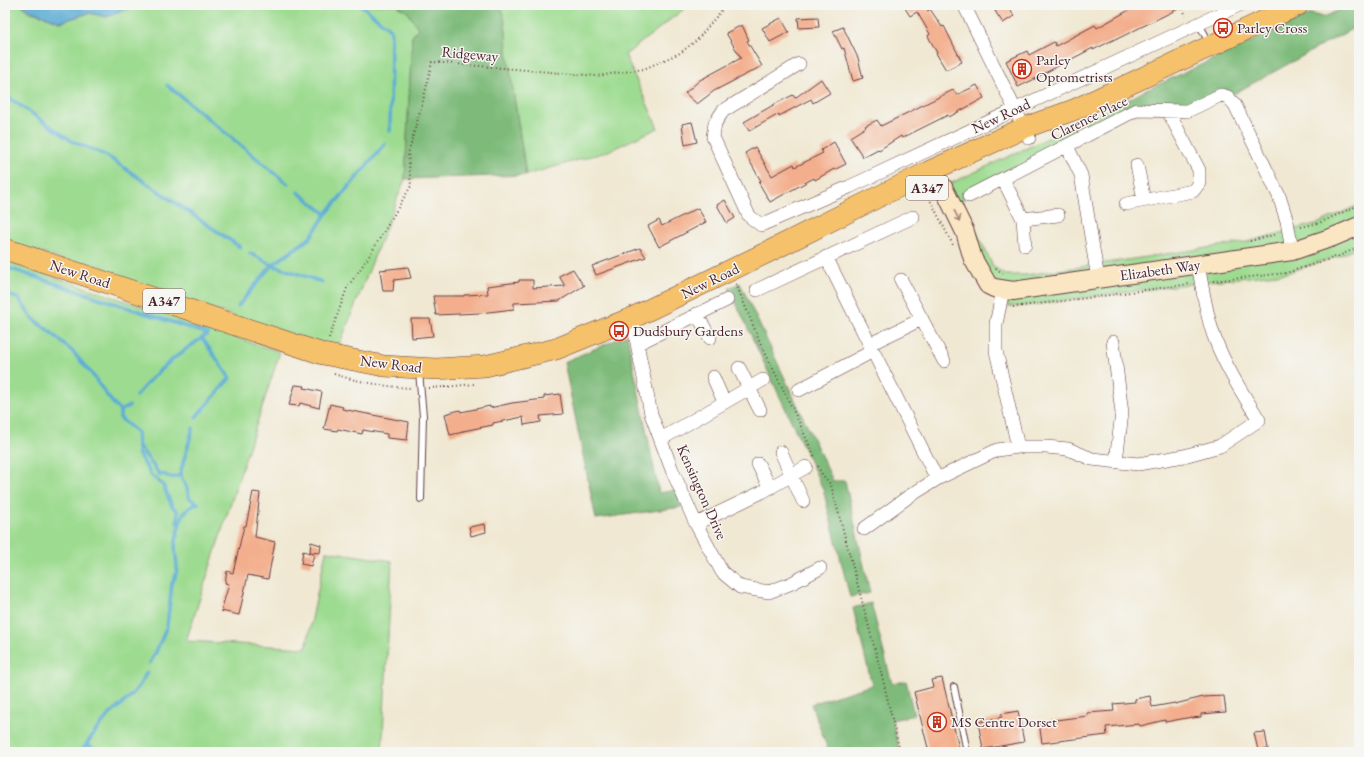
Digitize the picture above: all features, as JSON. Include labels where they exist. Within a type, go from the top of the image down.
[{"type":"main road","name":"New Road","points":[[1211,46],[1278,5]]},
{"type":"main road","name":"New Road","points":[[5,249],[326,363],[384,366],[420,378],[436,369],[485,366],[556,349],[632,318],[770,251],[864,216],[1026,133],[1298,5]]},
{"type":"street","points":[[964,5],[1026,133]]},
{"type":"street","name":"New Road","points":[[800,64],[724,111],[715,123],[713,137],[749,216],[762,225],[849,187],[1239,5]]},
{"type":"street","name":"Clarence Place","points":[[969,196],[1136,110],[1187,111],[1220,95],[1228,97],[1235,105],[1279,196],[1287,221],[1292,251]]},
{"type":"street","points":[[1126,204],[1193,192],[1199,183],[1199,170],[1168,111]]},
{"type":"street","points":[[1066,146],[1081,175],[1098,279]]},
{"type":"street","points":[[1137,165],[1144,200]]},
{"type":"street","points":[[1003,179],[1023,219],[1025,245]]},
{"type":"street","name":"Elizabeth Way","points":[[932,181],[965,232],[973,259],[988,284],[994,288],[1004,282],[1013,291],[1292,251],[1333,237],[1359,226]]},
{"type":"street","points":[[1023,219],[1058,215]]},
{"type":"street","points":[[757,290],[913,216]]},
{"type":"street","points":[[826,257],[937,479]]},
{"type":"street","points":[[864,529],[908,497],[937,479],[997,450],[1018,447],[1068,449],[1092,459],[1138,464],[1184,456],[1220,446],[1259,420],[1229,370],[1215,338],[1205,301],[1198,265]]},
{"type":"street","points":[[901,280],[944,361]]},
{"type":"street","points":[[1004,282],[996,324],[996,351],[1018,447]]},
{"type":"street","points":[[637,344],[727,300]]},
{"type":"street","points":[[697,314],[710,338]]},
{"type":"street","name":"Kensington Drive","points":[[632,318],[651,414],[672,470],[696,524],[722,572],[740,587],[769,592],[792,583],[820,568]]},
{"type":"street","points":[[799,390],[922,318]]},
{"type":"street","points":[[1113,342],[1122,412],[1116,461]]},
{"type":"street","points":[[739,368],[760,410]]},
{"type":"street","points":[[713,377],[724,402]]},
{"type":"street","points":[[660,439],[763,380]]},
{"type":"street","points":[[781,452],[802,500]]},
{"type":"street","points":[[758,464],[770,488]]},
{"type":"street","points":[[696,524],[770,488],[806,467]]},
{"type":"lane","points":[[1199,24],[1211,46]]},
{"type":"lane","points":[[420,378],[423,416],[421,499]]},
{"type":"lane","points":[[954,687],[967,752]]},
{"type":"path","name":"Ridgeway","points":[[326,363],[347,288],[368,258],[411,186],[408,154],[432,62],[597,76],[644,69],[680,53],[697,40],[726,5]]},
{"type":"path","points":[[1247,242],[1319,223],[1359,205]]},
{"type":"path","points":[[993,266],[1004,282]]},
{"type":"path","points":[[736,285],[760,342],[798,420],[822,474],[831,484],[882,676],[900,752]]},
{"type":"path","points":[[326,363],[349,378],[401,387],[420,378],[445,387],[476,384]]},
{"type":"green space","points":[[5,5],[21,5],[30,12],[60,22],[89,13],[107,17],[138,5],[397,5],[408,12],[419,28],[412,37],[405,179],[339,346],[304,339],[5,241]]},
{"type":"green space","points":[[397,5],[500,5],[505,21],[507,51],[526,175],[405,179],[412,37],[418,28],[408,12]]},
{"type":"green space","points":[[500,5],[689,5],[625,55],[658,128],[606,152],[526,175],[507,51],[506,32]]},
{"type":"green space","points":[[1350,5],[1359,5],[1359,25],[1228,97],[1187,111],[1130,113],[1123,103],[1142,92],[1311,14],[1324,17]]},
{"type":"green space","points":[[1123,103],[1130,113],[961,200],[993,266],[1005,275],[1026,275],[1247,242],[1319,223],[1359,205],[1359,247],[1339,256],[1286,273],[1202,282],[1017,307],[1000,305],[994,288],[943,187]]},
{"type":"green space","points":[[5,261],[280,352],[186,641],[306,648],[326,551],[392,561],[382,752],[5,752]]},
{"type":"green space","points":[[740,283],[833,481],[845,481],[870,593],[850,597],[823,489],[729,288]]},
{"type":"green space","points":[[627,335],[659,493],[677,490],[681,507],[596,519],[564,362]]},
{"type":"green space","points":[[871,603],[892,684],[906,681],[914,715],[892,720],[900,752],[829,752],[811,704],[872,685],[853,608]]},
{"type":"water","points":[[21,5],[138,5],[107,17],[89,13],[60,22],[34,12]]},
{"type":"building","points":[[903,5],[930,5],[926,7],[928,11],[930,9],[942,27],[944,26],[962,62],[946,70],[928,36],[930,34],[917,12],[910,16]]},
{"type":"building","points":[[1005,5],[1008,5],[1014,16],[1003,23],[995,11]]},
{"type":"building","points":[[1126,5],[1186,5],[1093,50],[1093,48],[1018,87],[1006,61],[1027,51],[1029,55],[1054,42],[1056,46],[1095,25],[1097,28],[1129,10]]},
{"type":"building","points":[[818,17],[819,27],[799,28],[798,18]]},
{"type":"building","points":[[781,18],[789,32],[770,42],[762,28]]},
{"type":"building","points":[[742,25],[749,40],[747,41],[762,66],[714,91],[697,104],[685,93],[700,80],[741,58],[726,33]]},
{"type":"building","points":[[843,27],[858,58],[863,78],[853,81],[844,48],[842,49],[833,31]]},
{"type":"building","points":[[821,79],[830,93],[813,103],[811,99],[779,116],[779,114],[749,131],[744,122],[793,95],[795,98]]},
{"type":"building","points":[[977,85],[984,98],[949,117],[948,115],[902,138],[901,136],[879,150],[878,149],[863,157],[850,137],[866,127],[865,126],[877,120],[881,126],[953,90],[957,95]]},
{"type":"building","points":[[692,122],[697,142],[685,145],[682,124]]},
{"type":"building","points":[[834,142],[846,164],[815,180],[814,178],[770,202],[759,183],[761,181],[745,153],[755,147],[772,176],[794,164],[795,167],[823,153],[821,150]]},
{"type":"building","points":[[725,200],[735,218],[727,223],[717,205]]},
{"type":"building","points":[[698,208],[706,222],[659,247],[648,226],[659,220],[662,226]]},
{"type":"building","points":[[640,248],[646,257],[596,275],[592,266]]},
{"type":"building","points":[[408,267],[411,278],[394,280],[393,291],[383,291],[380,270]]},
{"type":"building","points":[[573,269],[583,285],[585,285],[559,301],[514,303],[514,309],[480,313],[436,315],[433,296],[488,294],[487,286],[519,282],[519,280],[533,280],[533,288],[565,286],[559,276]]},
{"type":"building","points":[[411,319],[430,319],[433,336],[412,338]]},
{"type":"building","points":[[295,385],[305,386],[304,388],[322,392],[319,408],[300,403],[299,406],[289,405]]},
{"type":"building","points":[[560,394],[563,414],[540,416],[541,422],[524,425],[523,417],[493,423],[493,425],[450,435],[445,414],[460,410],[461,412],[490,406],[490,408],[512,403],[544,399],[544,396]]},
{"type":"building","points":[[330,404],[343,407],[342,409],[409,422],[407,440],[387,438],[387,434],[363,430],[362,434],[338,429],[337,431],[324,429]]},
{"type":"building","points":[[253,492],[260,493],[255,537],[275,542],[268,579],[248,575],[239,615],[221,611],[229,584],[225,583],[227,571],[233,573],[244,526],[246,526]]},
{"type":"building","points":[[485,524],[486,532],[471,536],[469,527]]},
{"type":"building","points":[[311,542],[321,545],[320,553],[310,552]]},
{"type":"building","points":[[303,551],[314,554],[311,566],[301,564]]},
{"type":"building","name":"MS Centre Dorset","points":[[942,678],[960,752],[929,752],[914,692],[933,687],[931,680]]},
{"type":"building","points":[[1150,696],[1152,707],[1175,704],[1203,697],[1224,696],[1226,712],[1201,714],[1201,717],[1192,717],[1165,722],[1165,720],[1140,726],[1139,724],[1106,727],[1107,735],[1042,743],[1039,722],[1088,716],[1087,713],[1114,711],[1113,704],[1135,702],[1135,699]]},
{"type":"building","points":[[1018,711],[1024,742],[983,749],[978,722],[1002,717],[1001,714]]},
{"type":"building","points":[[1265,732],[1268,749],[1258,750],[1254,733]]},
{"type":"waterway","points":[[361,5],[391,30],[390,131]]},
{"type":"waterway","points":[[167,85],[288,184]]},
{"type":"waterway","points":[[5,95],[72,141],[107,156],[240,247]]},
{"type":"waterway","points":[[238,306],[272,265],[310,238],[326,214],[385,144]]},
{"type":"waterway","points":[[298,192],[326,214]]},
{"type":"waterway","points":[[250,253],[272,265],[322,282]]},
{"type":"waterway","points":[[5,267],[208,334]]},
{"type":"waterway","points":[[5,293],[19,299],[33,319],[73,352],[120,411],[129,406]]},
{"type":"waterway","points":[[136,396],[169,362],[208,334]]},
{"type":"waterway","points":[[196,417],[230,378],[202,338]]},
{"type":"waterway","points":[[120,411],[120,418],[137,432],[138,445],[160,475],[163,474],[174,477],[180,474],[193,428]]},
{"type":"waterway","points":[[138,446],[138,453],[151,475],[163,485],[172,506],[178,512],[177,521],[179,526]]},
{"type":"waterway","points":[[150,663],[167,626],[172,583],[177,571],[175,550],[180,524],[184,512],[188,508],[198,503],[189,498],[186,486],[180,474]]},
{"type":"waterway","points":[[81,752],[107,717],[128,699],[139,686],[147,672]]},
{"type":"waterway","points":[[87,744],[98,752]]},
{"type":"place","name":"Parley Cross","points":[[1223,28]]},
{"type":"place","name":"Parley Optometrists","points":[[1022,69]]},
{"type":"place","name":"Dudsbury Gardens","points":[[619,331]]},
{"type":"place","name":"MS Centre Dorset","points":[[937,722]]}]
